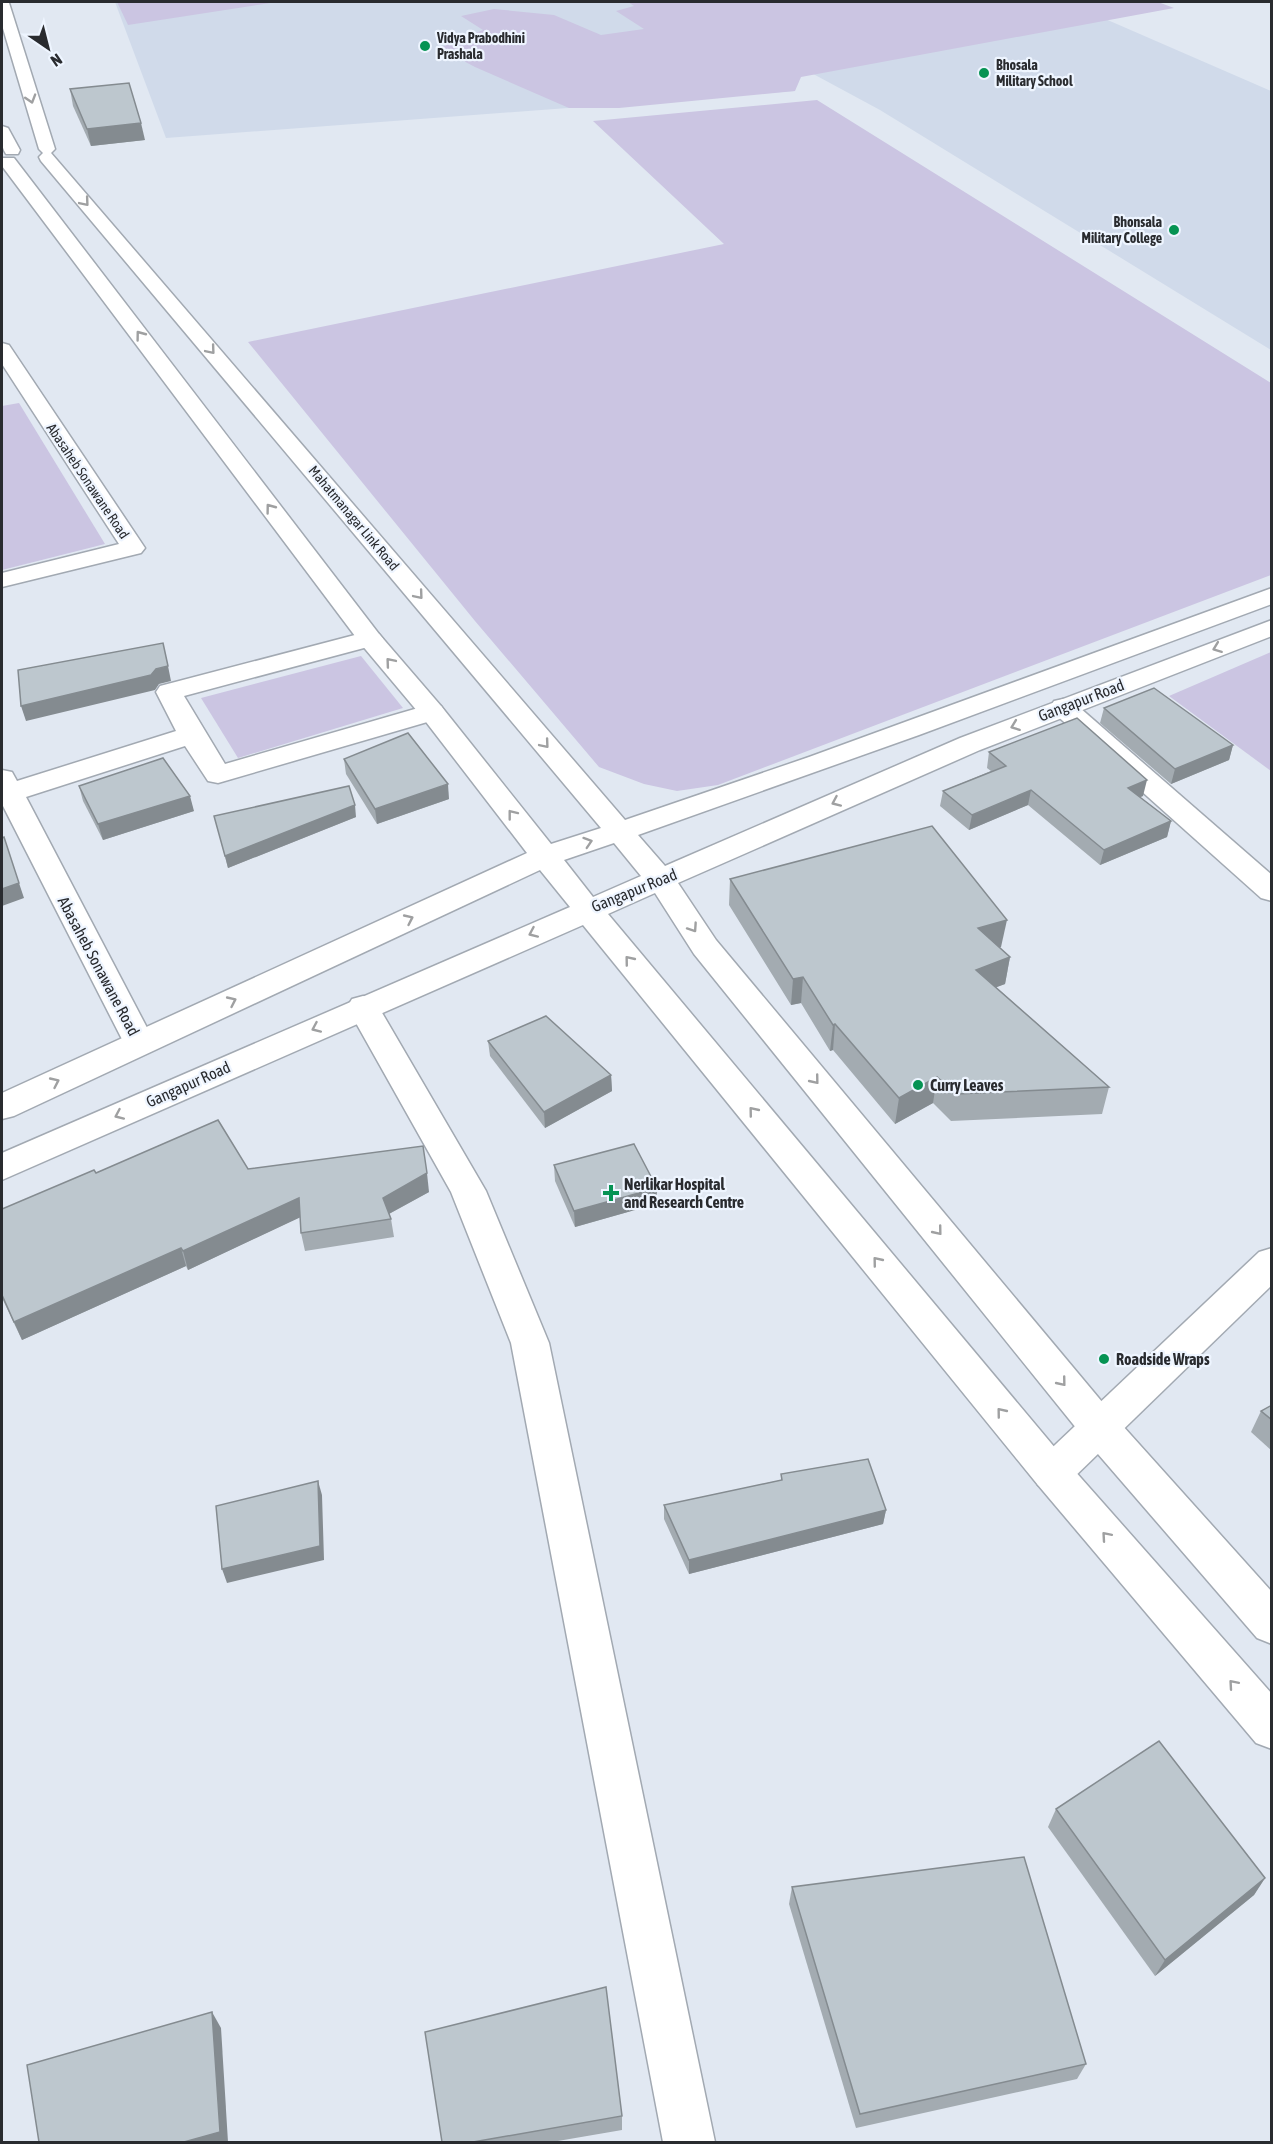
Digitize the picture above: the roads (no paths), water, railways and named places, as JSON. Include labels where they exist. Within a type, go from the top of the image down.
[{"type":"main road","points":[[2,3],[47,153]]},
{"type":"main road","points":[[2,132],[6,156],[370,639],[432,712],[587,909],[1052,1473],[1272,1728]]},
{"type":"main road","points":[[6,156],[35,147],[47,153]]},
{"type":"main road","name":"Mahatmanagar Link Road","points":[[47,153],[660,879],[705,947],[1099,1427],[1272,1624]]},
{"type":"main road","name":"Abasaheb Sonawane Road","points":[[2,350],[19,394],[132,548],[2,580]]},
{"type":"main road","name":"Gangapur Road","points":[[2,1107],[544,856],[620,832],[903,731],[1272,595]]},
{"type":"main road","name":"Gangapur Road","points":[[2,1167],[587,909],[970,744],[1272,627]]},
{"type":"main road","points":[[370,639],[169,692],[192,735],[218,775],[432,712]]},
{"type":"main road","points":[[1063,707],[1272,891]]},
{"type":"main road","name":"Abasaheb Sonawane Road","points":[[139,1043],[5,786],[192,735]]},
{"type":"main road","points":[[363,1007],[468,1191],[530,1343],[689,2142]]},
{"type":"main road","points":[[1052,1473],[1272,1262]]},
{"type":"place","name":"Vidya Prabodhini Prashala","points":[[425,46]]},
{"type":"place","name":"Bhosala Military School","points":[[984,73]]},
{"type":"place","name":"Bhonsala Military College","points":[[1174,230]]},
{"type":"place","name":"Curry Leaves","points":[[918,1085]]},
{"type":"place","name":"Nerlikar Hospital and Research Centre","points":[[611,1193]]},
{"type":"place","name":"Roadside Wraps","points":[[1104,1359]]}]
